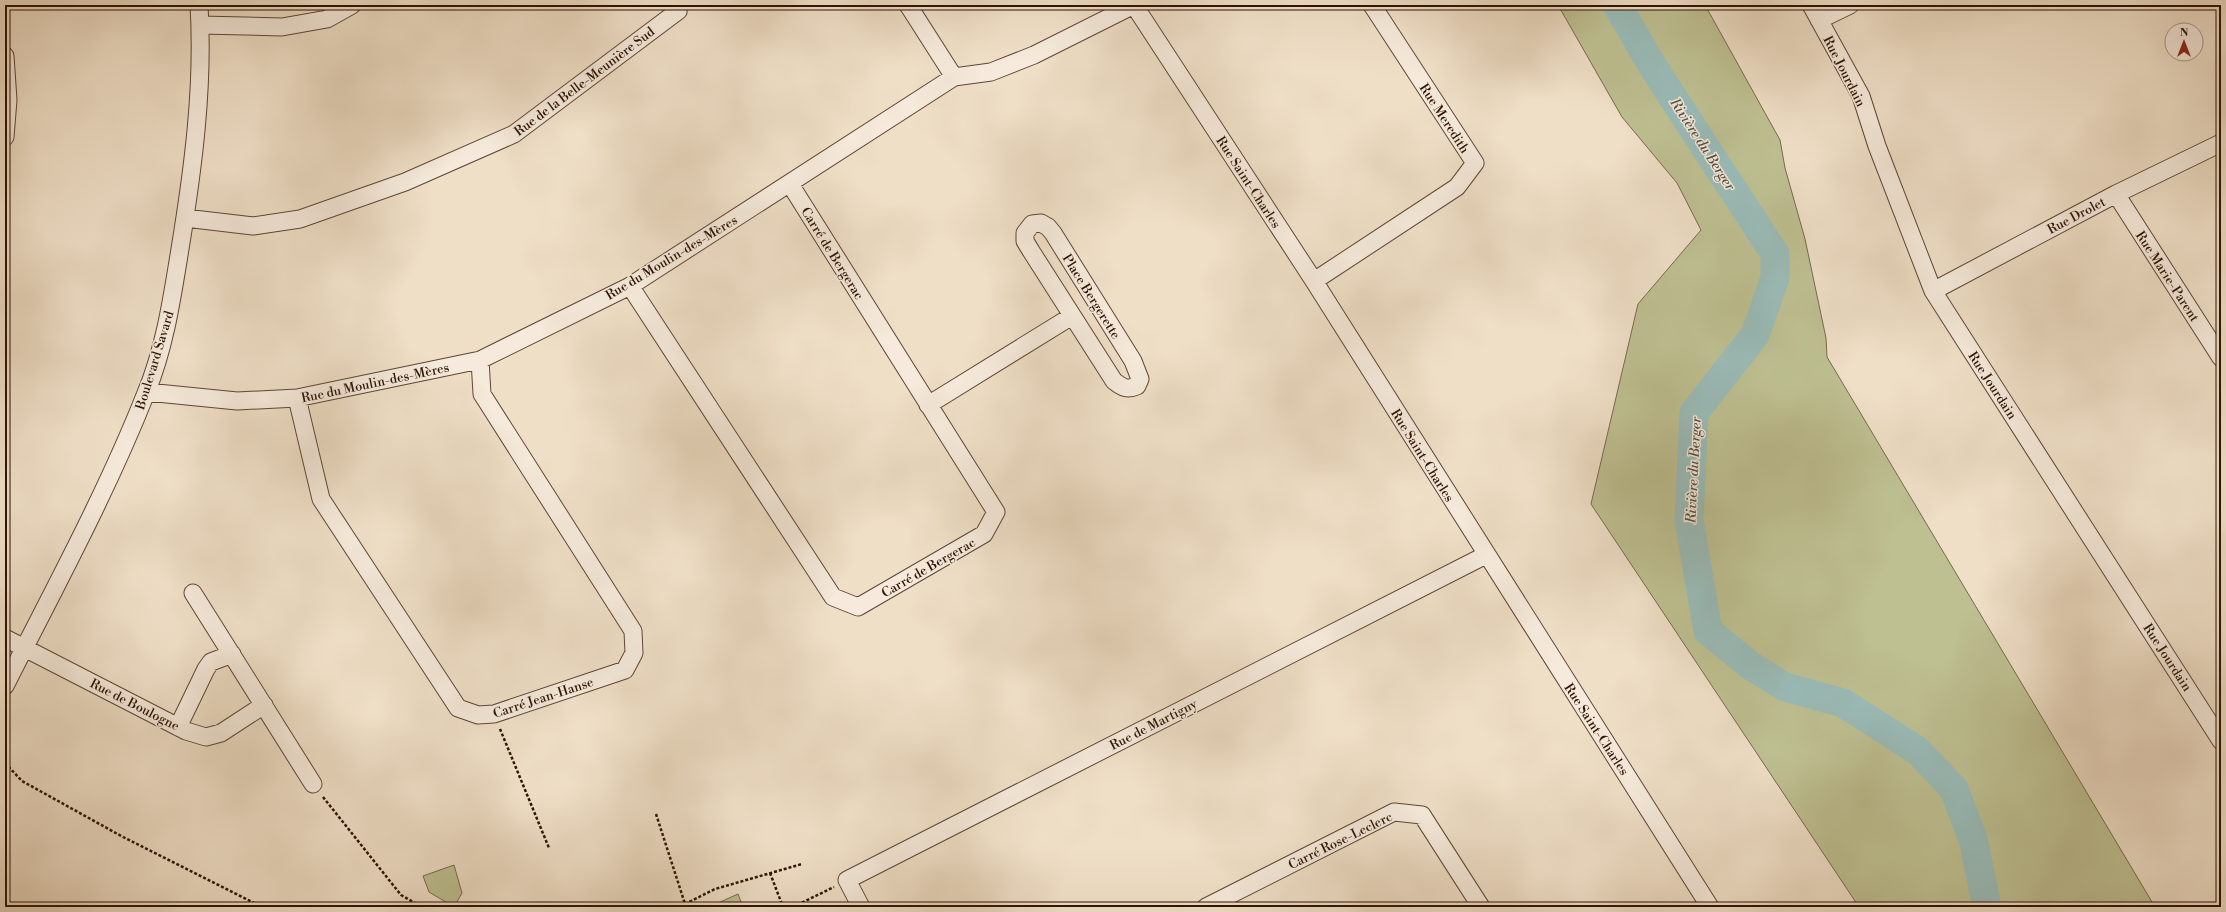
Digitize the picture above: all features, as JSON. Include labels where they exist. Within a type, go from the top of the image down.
[{"type":"street","name":"Boulevard Savard","points":[[5,686],[94,513],[147,392],[168,324],[196,139],[200,25],[199,5]]},
{"type":"street","points":[[200,25],[282,27],[327,19],[352,5]]},
{"type":"street","name":"Rue de la Belle-Meunière Sud","points":[[185,218],[253,226],[300,219],[404,182],[514,134],[678,11],[676,5]]},
{"type":"street","points":[[908,5],[954,76]]},
{"type":"street","name":"Rue du Moulin-des-Mères","points":[[147,392],[237,401],[297,398],[480,360],[630,286],[790,184],[954,76],[991,72],[1034,55],[1134,5]]},
{"type":"street","name":"Rue Saint-Charles","points":[[1134,5],[1314,281],[1710,907]]},
{"type":"street","name":"Rue Meredith","points":[[1314,281],[1457,187],[1475,163],[1372,5]]},
{"type":"street","name":"Rue Jourdain","points":[[1811,5],[1861,96],[1877,146],[1934,291],[2221,741]]},
{"type":"street","points":[[1819,20],[1850,5]]},
{"type":"street","points":[[5,56],[8,100],[5,137]]},
{"type":"street","name":"Rue Drolet","points":[[1934,291],[2116,194],[2221,143]]},
{"type":"street","name":"Carré de Bergerac","points":[[630,286],[833,597],[858,607],[984,534],[996,512],[790,184]]},
{"type":"street","name":"Rue Marie-Parent","points":[[2116,194],[2221,358]]},
{"type":"street","name":"Place Bergerette","points":[[1041,223],[1048,227],[1053,233],[1133,361],[1140,379],[1137,386],[1130,389],[1123,388],[1114,381],[1072,316],[1026,241],[1025,233],[1032,224],[1041,223]]},
{"type":"street","points":[[928,405],[1072,316]]},
{"type":"street","name":"Carré Jean-Hanse","points":[[297,398],[321,499],[458,708],[478,715],[494,714],[625,670],[634,653],[632,631],[482,394],[480,360]]},
{"type":"street","name":"Rue de Martigny","points":[[861,907],[847,880],[1486,555]]},
{"type":"street","points":[[193,593],[313,784]]},
{"type":"street","name":"Rue de Boulogne","points":[[5,638],[178,727],[206,737],[221,733],[264,705]]},
{"type":"street","points":[[178,727],[206,669],[212,662],[232,654]]},
{"type":"street","name":"Carré Rose-Leclerc","points":[[1206,907],[1394,812],[1422,815],[1481,907]]},
{"type":"path","points":[[494,714],[549,848]]},
{"type":"path","points":[[5,763],[22,781],[109,830],[262,907]]},
{"type":"path","points":[[313,784],[401,895],[422,907]]},
{"type":"path","points":[[656,814],[685,905],[714,889],[802,864]]},
{"type":"path","points":[[770,873],[783,907]]},
{"type":"path","points":[[793,907],[841,883]]},
{"type":"green space","points":[[1558,5],[1705,5],[1780,140],[1785,168],[1805,239],[1826,338],[1827,357],[2155,907],[1859,907],[1591,504],[1638,304],[1701,230],[1677,183],[1622,117]]},
{"type":"green space","points":[[454,865],[462,893],[454,907],[429,892],[423,876]]},
{"type":"green space","points":[[738,894],[743,907],[709,907]]},
{"type":"waterway","name":"Rivière du Berger","points":[[1617,5],[1653,67],[1775,254],[1775,278],[1755,335],[1694,413],[1689,520],[1708,631],[1751,666],[1785,687],[1843,703],[1918,751],[1954,789],[1973,839],[1987,907]]}]
